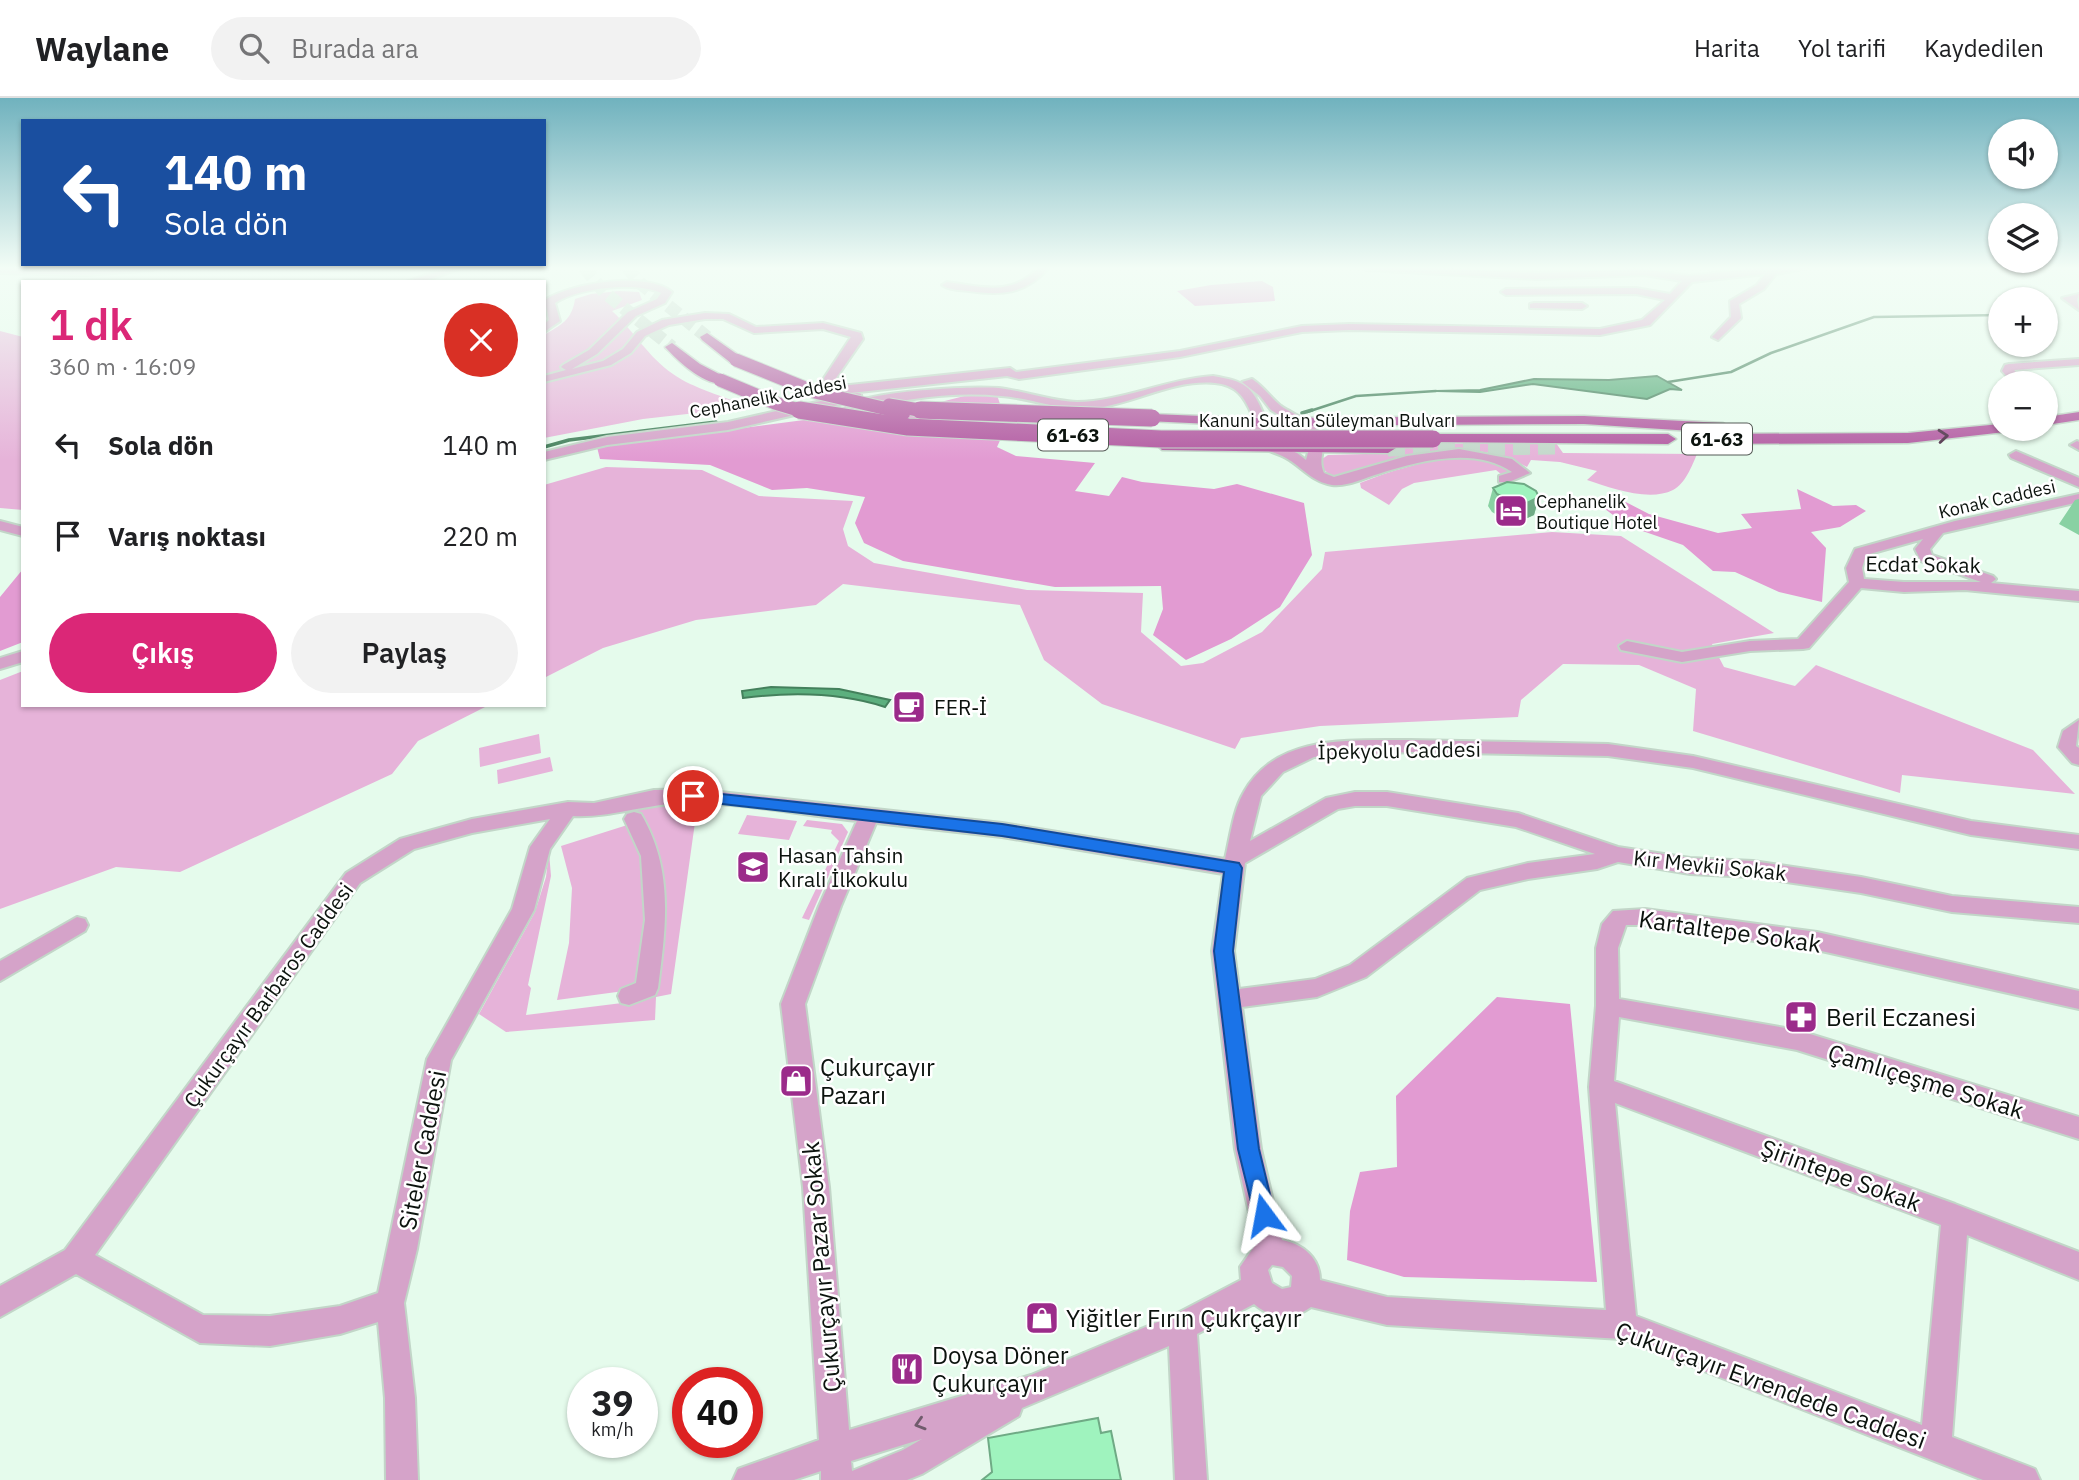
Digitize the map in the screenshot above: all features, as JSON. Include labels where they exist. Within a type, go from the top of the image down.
[{"type":"main road","name":"Kanuni Sultan Süleyman Bulvarı","points":[[707,337],[736,360],[815,392],[884,410],[1021,422],[1202,428],[1899,427],[1988,416]]},
{"type":"main road","name":"Kanuni Sultan Süleyman Bulvarı","points":[[672,347],[695,367],[775,403],[810,413],[948,430],[1242,440],[1908,438],[1988,430]]},
{"type":"main road","name":"61-63","points":[[775,375],[824,391],[934,412],[1253,422],[1584,420],[1723,428]]},
{"type":"main road","name":"61-63","points":[[744,390],[758,402],[779,412],[918,436],[1164,447],[1388,448]]},
{"type":"main road","points":[[2058,405],[2079,402]]},
{"type":"main road","points":[[2058,419],[2079,416]]},
{"type":"main road","name":"61-63","points":[[1562,446],[1750,439]]},
{"type":"street","points":[[612,331],[593,352],[552,374],[548,379],[607,363],[627,351],[646,331]]},
{"type":"street","points":[[844,331],[857,335],[852,348],[830,378],[831,388],[849,389],[1010,372],[1011,376],[1036,380],[1037,386]]},
{"type":"street","points":[[1290,331],[1105,366],[1011,376],[994,386],[1005,392],[1048,402],[1098,405],[1174,382],[1211,380],[1244,389],[1253,398],[1258,415],[1253,422],[1254,432],[1261,443],[1292,456],[1318,476],[1334,481],[1345,480],[1407,460],[1459,453],[1507,462],[1523,473],[1504,479]]},
{"type":"street","points":[[1499,331],[1603,331]]},
{"type":"street","points":[[1718,337],[1723,331]]},
{"type":"street","points":[[2008,371],[2009,367],[2079,362]]},
{"type":"street","points":[[607,441],[683,438],[742,430],[899,396],[944,390],[1030,392],[1037,386],[1105,366]]},
{"type":"street","points":[[1037,386],[1060,397],[1095,397],[1161,376],[1213,373],[1253,385],[1275,407],[1314,435],[1316,449],[1312,460],[1318,476]]},
{"type":"street","name":"Cephanelik Caddesi","points":[[546,456],[607,441],[728,426],[931,383],[1011,376]]},
{"type":"street","points":[[2015,455],[2079,483]]},
{"type":"street","name":"Konak Caddesi","points":[[2028,589],[1951,569],[1926,558],[1922,549],[1938,530],[2079,498]]},
{"type":"street","points":[[0,526],[21,531]]},
{"type":"street","points":[[1857,583],[1854,568],[1860,552],[1938,530]]},
{"type":"street","name":"Ecdat Sokak","points":[[1627,646],[1682,657],[1750,646],[1803,644],[1857,583],[1904,587],[2028,589],[2079,596]]},
{"type":"street","points":[[0,664],[21,657]]},
{"type":"street","points":[[2079,726],[2068,735],[2067,747],[2079,759]]},
{"type":"street","name":"İpekyolu Caddesi","points":[[1271,1251],[1248,1149],[1223,951],[1234,863],[1252,794],[1276,768],[1311,751],[1397,747],[1608,750],[1693,762],[1971,828],[2079,842]]},
{"type":"street","name":"Çukurçayır Barbaros Caddesi","points":[[0,1303],[28,1284],[75,1260],[353,878],[407,844],[471,826],[568,809],[594,810],[654,797],[693,796],[776,803],[869,817],[1002,830],[1234,863]]},
{"type":"street","name":"Kır Mevkii Sokak","points":[[1234,863],[1333,803],[1355,799],[1387,799],[1518,820],[1616,854],[1690,866],[1766,871],[1861,885],[1952,904],[2041,909],[2079,915]]},
{"type":"street","name":"Siteler Caddesi","points":[[402,1480],[400,1398],[390,1303],[403,1249],[439,1059],[523,910],[540,847],[568,809]]},
{"type":"street","name":"Çukurçayır Pazar Sokak","points":[[836,1465],[816,1187],[793,1004],[830,906],[869,817]]},
{"type":"street","points":[[629,996],[647,988],[656,920],[651,856],[634,819]]},
{"type":"street","points":[[1231,999],[1317,988],[1358,971],[1474,884],[1528,871],[1597,862],[1616,854]]},
{"type":"street","name":"Kartaltepe Sokak","points":[[1622,1325],[1601,1087],[1608,1006],[1607,948],[1613,924],[1621,917],[1645,917],[1817,941],[2079,1000]]},
{"type":"street","points":[[0,972],[77,925]]},
{"type":"street","name":"Çamlıçeşme Sokak","points":[[1608,1006],[1797,1040],[2079,1128]]},
{"type":"street","name":"Şirintepe Sokak","points":[[1601,1087],[1955,1217],[2079,1266]]},
{"type":"street","points":[[1936,1447],[1955,1217]]},
{"type":"street","points":[[1271,1251],[1291,1255],[1306,1271],[1305,1291],[1298,1300],[1285,1304],[1265,1297],[1257,1287],[1254,1267],[1262,1255],[1271,1251]]},
{"type":"street","points":[[75,1260],[96,1269],[200,1329],[270,1331],[340,1320],[390,1303]]},
{"type":"street","points":[[749,1480],[836,1465],[1032,1390],[1182,1326],[1257,1287]]},
{"type":"street","name":"Çukurçayır Evrendede Caddesi","points":[[1305,1291],[1387,1311],[1622,1325],[2024,1480]]},
{"type":"street","points":[[1182,1326],[1191,1480]]},
{"type":"street","points":[[864,1480],[906,1471],[1032,1390]]},
{"type":"shaded area","points":[[2,331],[21,336],[21,510],[0,508]]},
{"type":"shaded area","points":[[550,331],[631,331],[664,367],[681,379],[749,407],[643,419],[546,438],[546,334]]},
{"type":"shaded area","points":[[1657,376],[1682,390],[1670,389],[1647,399],[1533,384],[1480,392],[1436,391],[1480,390],[1534,379],[1609,380]]},
{"type":"shaded area","points":[[996,392],[1007,425],[997,447],[1016,456],[1095,463],[1075,491],[1109,496],[1122,477],[1142,482],[1214,489],[1237,484],[1304,503],[1312,555],[1280,607],[1231,639],[1186,660],[1153,635],[1163,609],[1161,586],[1055,587],[903,561],[864,543],[855,523],[865,497],[807,488],[772,490],[710,465],[600,459],[597,447],[804,420],[850,405],[933,404],[976,393]]},
{"type":"shaded area","points":[[1556,443],[1563,453],[1697,454],[1681,484],[1673,490],[1653,495],[1607,487],[1587,480],[1597,471],[1560,462],[1531,460],[1527,467],[1504,457],[1481,452],[1457,450],[1409,456],[1339,477],[1331,476],[1321,467],[1322,459],[1328,455],[1401,453],[1398,444]]},
{"type":"shaded area","points":[[1453,457],[1498,462],[1512,470],[1502,475],[1496,470],[1414,483],[1402,489],[1389,505],[1361,488],[1360,483],[1383,475],[1417,464]]},
{"type":"shaded area","points":[[606,467],[702,470],[759,496],[853,501],[843,529],[848,546],[874,563],[1027,590],[1143,593],[1141,632],[1181,666],[1203,663],[1262,632],[1322,569],[1325,552],[1552,532],[1621,536],[1774,633],[1712,644],[1724,667],[1795,686],[1816,665],[2033,750],[2075,794],[1902,775],[1900,793],[1693,731],[1696,689],[1639,665],[1563,664],[1521,700],[1518,717],[1320,726],[1241,738],[1235,749],[1102,704],[1044,660],[1020,605],[843,584],[816,605],[696,620],[603,648],[546,677],[546,484]]},
{"type":"shaded area","points":[[1797,489],[1833,506],[1856,505],[1866,511],[1840,527],[1811,532],[1826,548],[1822,602],[1779,592],[1735,572],[1713,571],[1683,545],[1628,526],[1605,509],[1601,498],[1618,498],[1649,514],[1718,533],[1752,528],[1741,514],[1801,509]]},
{"type":"shaded area","points":[[21,571],[21,643],[0,651],[0,597]]},
{"type":"shaded area","points":[[21,672],[21,707],[485,707],[418,741],[392,774],[180,872],[116,867],[0,909],[0,680]]},
{"type":"shaded area","points":[[771,687],[839,689],[890,700],[885,707],[832,696],[779,695],[743,698],[742,691]]},
{"type":"shaded area","points":[[539,734],[541,753],[480,767],[479,748]]},
{"type":"shaded area","points":[[550,757],[553,771],[498,784],[497,770]]},
{"type":"shaded area","points":[[661,806],[697,808],[671,994],[656,997],[655,1020],[506,1032],[479,1014],[535,912],[546,877],[549,852],[551,876],[528,985],[531,988],[526,1015],[638,1001],[639,989],[557,1000],[569,943],[572,888],[561,846],[640,821],[636,809]]},
{"type":"shaded area","points":[[747,815],[797,821],[789,840],[738,834]]},
{"type":"shaded area","points":[[807,820],[842,824],[848,832],[809,920],[802,918],[839,841],[831,833],[832,830],[803,826]]},
{"type":"shaded area","points":[[1497,997],[1570,1004],[1597,1282],[1404,1277],[1347,1260],[1350,1211],[1360,1172],[1397,1167],[1396,1096]]},
{"type":"building","points":[[1507,482],[1524,484],[1536,491],[1539,497],[1527,503],[1510,501],[1497,494],[1493,488]]},
{"type":"building","points":[[1098,1418],[1101,1433],[1111,1431],[1121,1480],[982,1480],[992,1472],[988,1438]]},
{"type":"waterway","points":[[1668,382],[1731,372],[1771,353],[1833,331]]},
{"type":"waterway","points":[[1307,412],[1356,396],[1436,391]]},
{"type":"waterway","points":[[1302,413],[1312,410]]},
{"type":"waterway","points":[[546,446],[569,440],[716,422]]},
{"type":"tunnel","points":[[653,331],[672,347]]},
{"type":"tunnel","points":[[700,331],[707,337]]},
{"type":"tunnel","points":[[1388,448],[1562,446]]},
{"type":"place","name":"Cephanelik Boutique Hotel","points":[[1511,511]]},
{"type":"place","name":"FER-İ","points":[[909,707]]},
{"type":"place","name":"Hasan Tahsin Kırali İlkokulu","points":[[753,867]]},
{"type":"place","name":"Beril Eczanesi","points":[[1801,1017]]},
{"type":"place","name":"Çukurçayır Pazarı","points":[[796,1081]]},
{"type":"place","name":"Yiğitler Fırın Çukrçayır","points":[[1042,1318]]},
{"type":"place","name":"Doysa Döner Çukurçayır","points":[[907,1369]]},
{"type":"route","points":[[693,796],[776,803],[869,817],[1002,830],[1233,868],[1223,951],[1248,1149],[1264,1215]]}]
